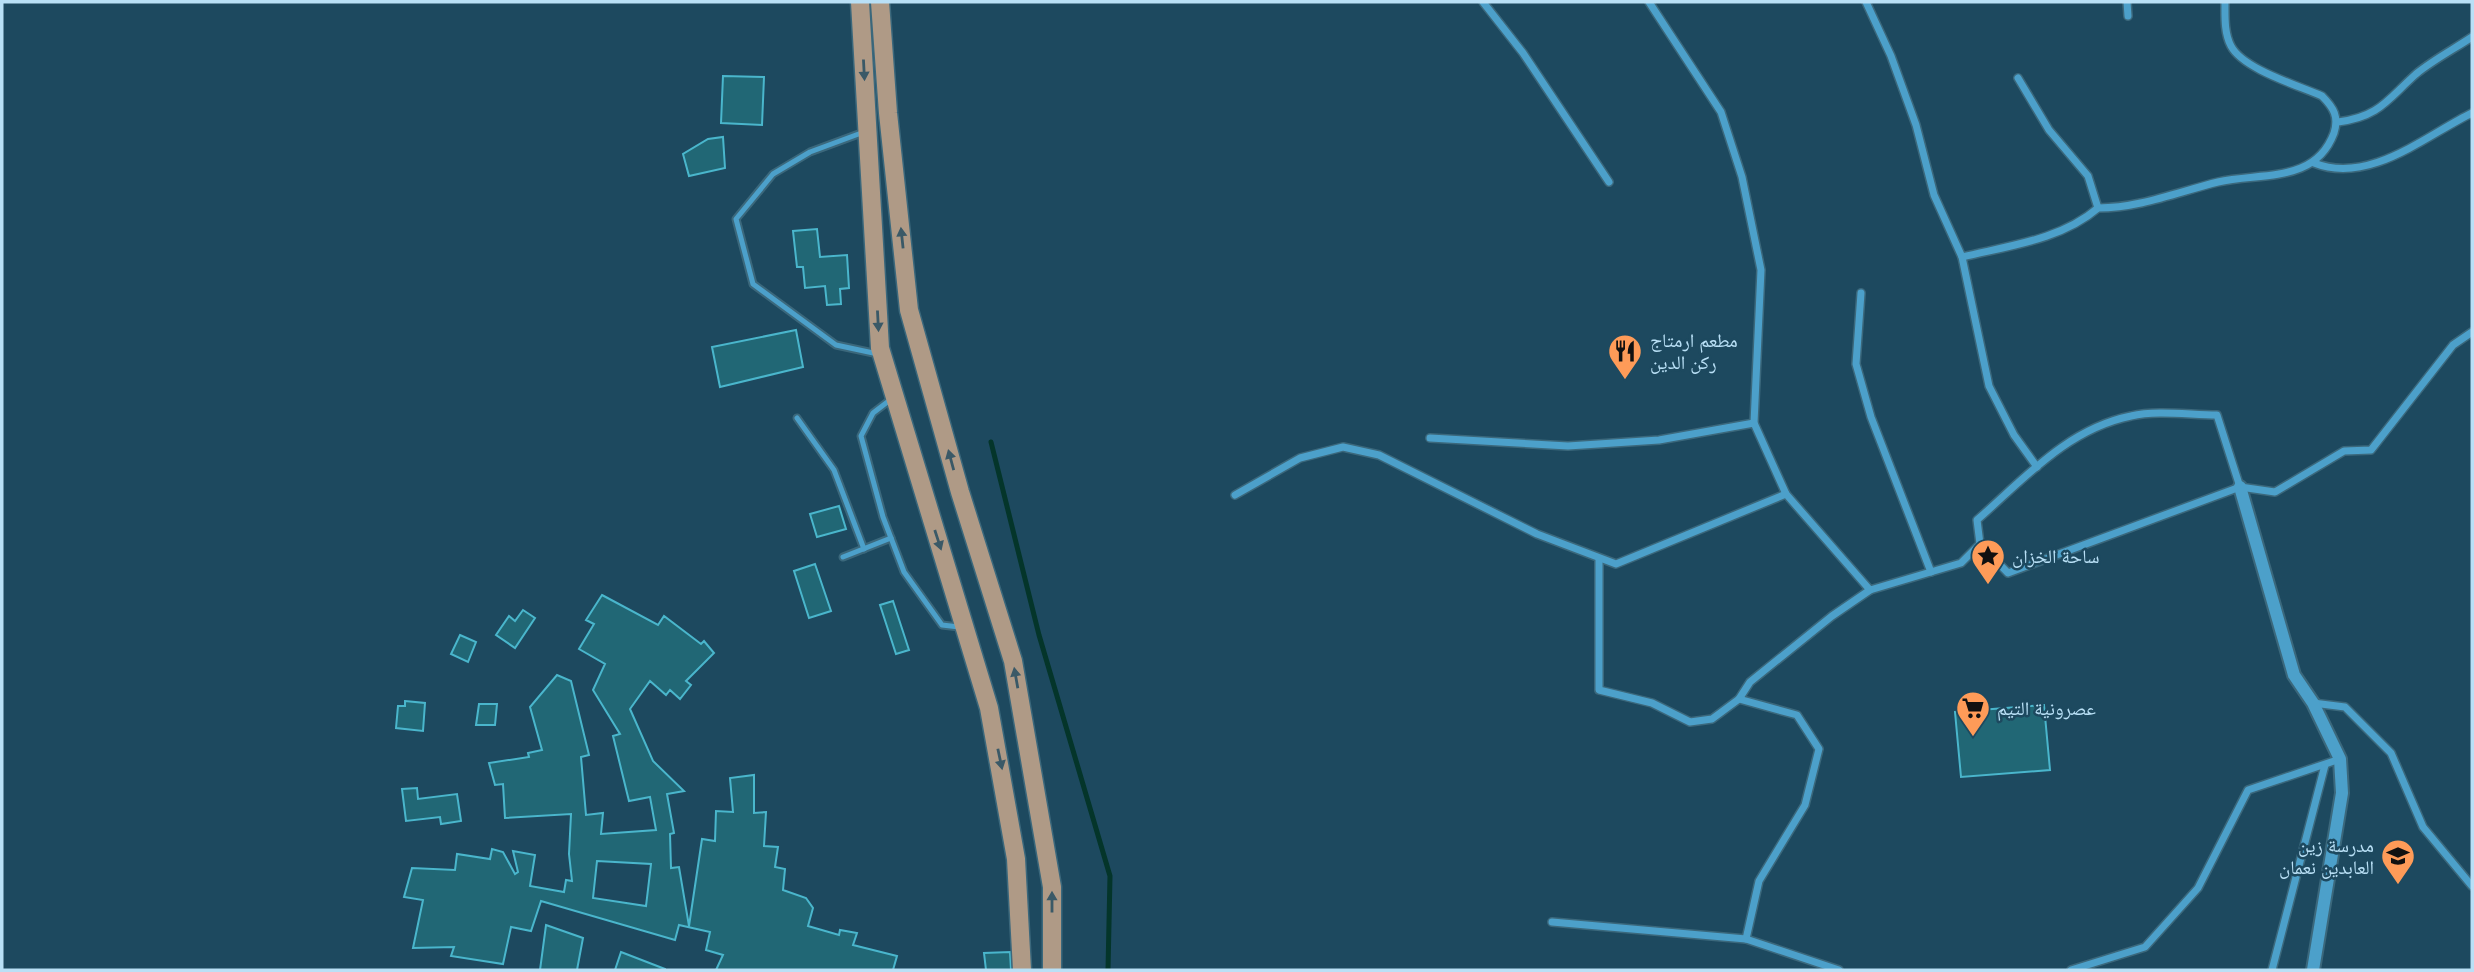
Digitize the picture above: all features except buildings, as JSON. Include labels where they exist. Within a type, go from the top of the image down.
[{"type":"main road","points":[[860,2],[881,355],[989,708],[1016,859],[1022,970]]},
{"type":"main road","points":[[880,2],[888,113],[909,310],[960,492],[1013,661],[1052,887],[1052,970]]},
{"type":"street","points":[[1483,2],[1523,53],[1609,182]]},
{"type":"street","points":[[1649,2],[1721,113],[1742,177],[1761,270],[1754,423],[1786,494],[1870,590]]},
{"type":"street","points":[[1866,2],[1891,55],[1916,125],[1934,195],[1962,257],[1989,386],[2014,435],[2037,467]]},
{"type":"street","points":[[2127,2],[2128,16]]},
{"type":"street","points":[[1962,257],[2043,237],[2086,218],[2098,208],[2124,208],[2246,176],[2296,173],[2314,163],[2329,145],[2338,122],[2333,107],[2322,96],[2238,57],[2225,28],[2225,2]]},
{"type":"street","points":[[2338,122],[2361,119],[2380,109],[2418,73],[2472,37]]},
{"type":"street","points":[[2018,78],[2049,130],[2088,176],[2098,208]]},
{"type":"street","points":[[2314,163],[2328,169],[2353,169],[2391,158],[2472,113]]},
{"type":"street","points":[[1861,293],[1856,364],[1871,417],[1930,572]]},
{"type":"street","points":[[2313,970],[2342,793],[2340,759],[2313,703],[2294,675],[2240,487],[2217,415],[2132,415],[2076,435],[1977,520],[1980,544],[2008,573],[2240,487],[2275,492],[2343,451],[2371,450],[2452,345],[2472,332]]},
{"type":"street","points":[[1430,438],[1567,446],[1659,440],[1754,423]]},
{"type":"street","points":[[1235,495],[1300,458],[1343,447],[1379,455],[1514,523],[1599,560],[1616,564],[1786,494]]},
{"type":"street","points":[[1599,560],[1599,690],[1652,703],[1690,722],[1712,719],[1739,699],[1750,682],[1870,590],[1961,563],[1980,544]]},
{"type":"street","points":[[1739,699],[1797,715],[1819,749],[1805,805],[1759,881],[1746,939]]},
{"type":"street","points":[[2313,703],[2345,707],[2391,753],[2423,827],[2472,886]]},
{"type":"street","points":[[2071,970],[2145,947],[2198,888],[2248,790],[2340,759]]},
{"type":"street","points":[[2272,970],[2325,765]]},
{"type":"street","points":[[1552,922],[1681,931],[1746,939],[1839,970]]},
{"type":"lane","points":[[867,131],[810,152],[773,174],[736,219],[753,284],[836,345],[881,355]]},
{"type":"lane","points":[[893,398],[873,413],[861,436],[891,538],[904,572],[942,625],[966,627]]},
{"type":"lane","points":[[797,418],[834,470],[864,549]]},
{"type":"lane","points":[[843,557],[891,538]]},
{"type":"waterway","points":[[991,442],[1039,635],[1110,876],[1108,970]]},
{"type":"place","name":"مطعم ارمتاج ركن الدين","points":[[1625,381]]},
{"type":"place","name":"ساحة الخزان","points":[[1988,586]]},
{"type":"place","name":"عصرونية التيم","points":[[1973,738]]},
{"type":"place","name":"مدرسة زين العابدين نعمان","points":[[2398,886]]}]
